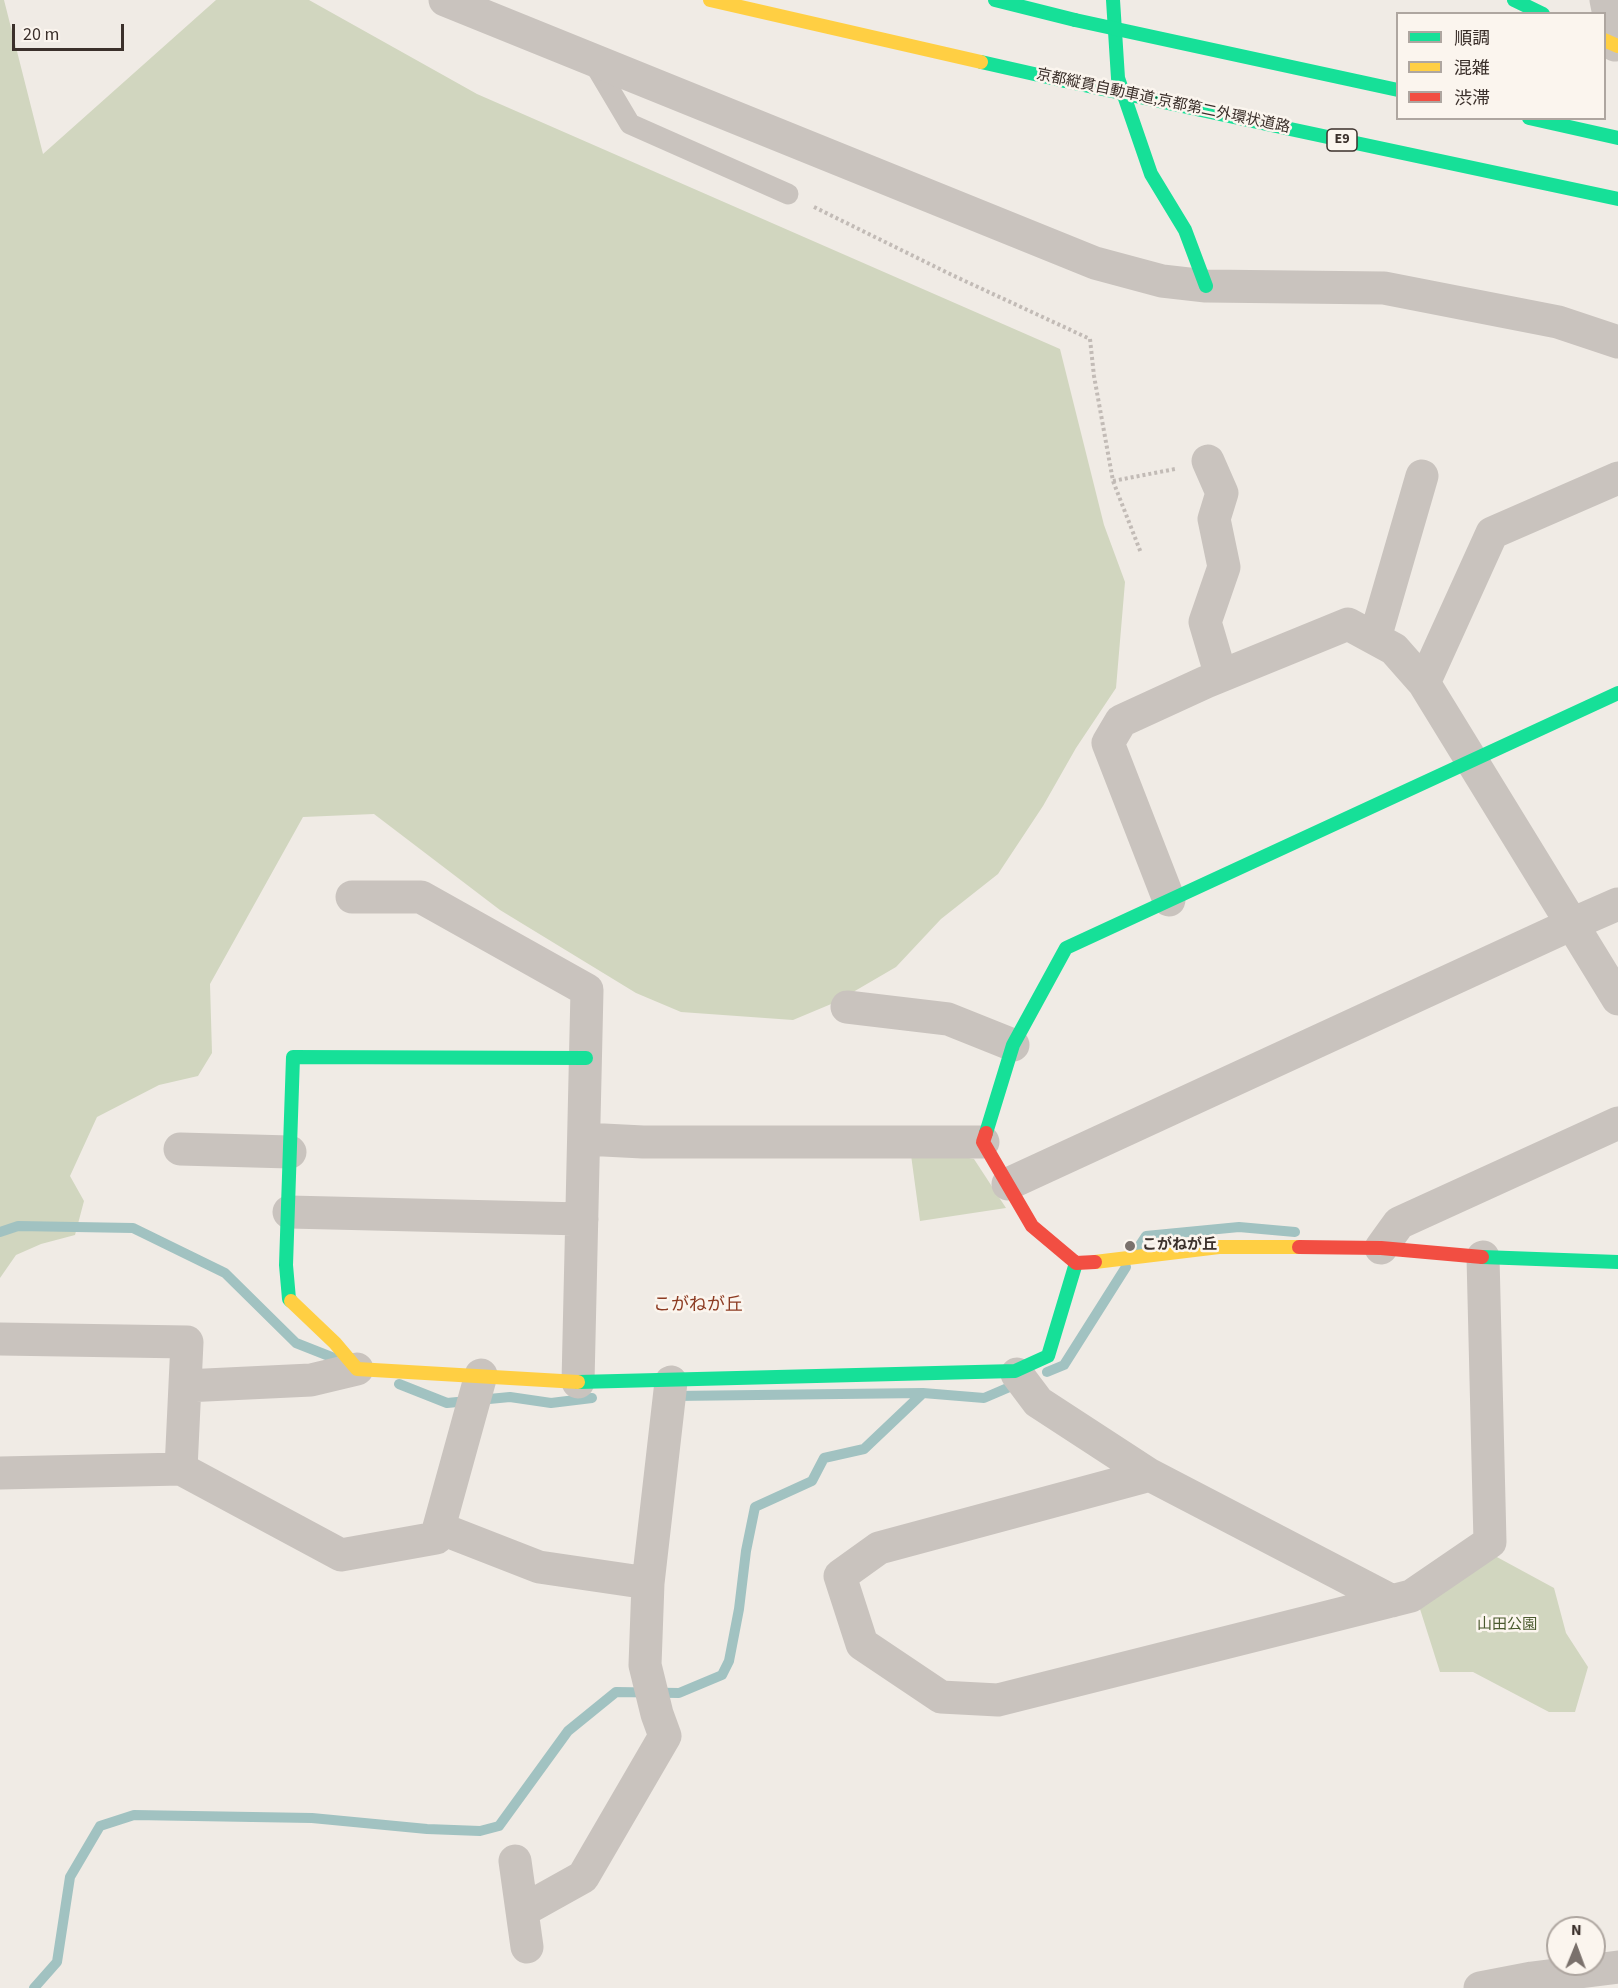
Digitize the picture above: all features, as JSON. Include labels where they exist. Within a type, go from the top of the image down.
[{"type":"main road","name":"京都縦貫自動車道;京都第二外環状道路","points":[[710,0],[1065,81],[1618,199]]},
{"type":"main road","points":[[995,0],[1075,20],[1396,90]]},
{"type":"main road","points":[[1113,0],[1118,78],[1151,174],[1185,230],[1206,286]]},
{"type":"main road","points":[[1514,0],[1539,12]]},
{"type":"main road","points":[[1538,120],[1618,138]]},
{"type":"main road","points":[[1618,693],[1066,948],[1013,1045],[983,1142],[1032,1226],[1076,1263],[1121,1260],[1219,1247],[1381,1248],[1483,1257],[1618,1262]]},
{"type":"main road","points":[[586,1058],[293,1057],[286,1265],[289,1299],[335,1343],[357,1369],[398,1371],[477,1390],[578,1382],[670,1389],[1020,1379],[1048,1356],[1076,1263]]},
{"type":"street","points":[[446,0],[1095,263],[1162,281],[1206,286],[1383,288],[1558,322],[1618,342]]},
{"type":"street","points":[[1606,0],[1612,44]]},
{"type":"street","points":[[1208,461],[1222,493],[1214,519],[1224,567],[1205,622],[1221,676]]},
{"type":"street","points":[[1375,638],[1422,476]]},
{"type":"street","points":[[1424,684],[1492,533],[1618,478]]},
{"type":"street","points":[[1169,900],[1108,743],[1121,721],[1221,676],[1348,624],[1394,649],[1424,684],[1618,999]]},
{"type":"street","points":[[352,897],[421,897],[587,990],[578,1382]]},
{"type":"street","points":[[1008,1184],[1618,904]]},
{"type":"street","points":[[847,1007],[948,1019],[1013,1045]]},
{"type":"street","points":[[1381,1248],[1399,1223],[1618,1123]]},
{"type":"street","points":[[584,1139],[655,1142],[983,1142]]},
{"type":"street","points":[[180,1149],[290,1152]]},
{"type":"street","points":[[289,1212],[582,1219]]},
{"type":"street","points":[[1150,1475],[879,1548],[840,1576],[862,1644],[942,1697],[998,1700],[1411,1596],[1490,1542],[1483,1257]]},
{"type":"street","points":[[0,1339],[187,1342],[181,1469]]},
{"type":"street","points":[[185,1386],[311,1380],[357,1369]]},
{"type":"street","points":[[1020,1379],[1038,1402],[1150,1475],[1392,1601]]},
{"type":"street","points":[[522,1911],[583,1877],[665,1736],[645,1665],[648,1582],[670,1389]]},
{"type":"street","points":[[0,1473],[181,1469],[341,1555],[436,1538],[477,1390]]},
{"type":"street","points":[[439,1528],[539,1567],[648,1582]]},
{"type":"street","points":[[515,1861],[527,1947]]},
{"type":"street","points":[[1480,1988],[1532,1978],[1618,1967]]},
{"type":"lane","points":[[592,59],[630,124],[788,194]]},
{"type":"path","points":[[788,194],[952,275],[1090,339],[1094,376],[1113,481],[1141,553]]},
{"type":"path","points":[[1113,481],[1208,461]]},
{"type":"green space","points":[[0,0],[4,0],[43,154],[216,0],[309,0],[477,94],[1060,349],[1104,525],[1125,582],[1116,688],[998,874],[941,919],[896,967],[836,1002],[793,1020],[681,1012],[636,993],[500,910],[374,814],[303,817],[210,984],[212,1053],[198,1076],[159,1085],[97,1117],[70,1176],[84,1201],[75,1235],[41,1244],[16,1255],[0,1278]]},
{"type":"green space","points":[[949,1154],[974,1159],[1006,1208],[920,1221],[911,1155]]},
{"type":"green space","name":"山田公園","points":[[1495,1556],[1554,1588],[1566,1633],[1588,1667],[1575,1712],[1549,1712],[1473,1672],[1440,1672],[1420,1609]]},
{"type":"waterway","points":[[0,1232],[18,1226],[133,1228],[225,1273],[296,1343],[334,1358]]},
{"type":"waterway","points":[[1136,1251],[1146,1236],[1239,1227],[1295,1232]]},
{"type":"waterway","points":[[1047,1372],[1064,1365],[1126,1267]]},
{"type":"waterway","points":[[34,1988],[57,1962],[70,1877],[100,1826],[134,1815],[312,1818],[427,1829],[480,1831],[499,1826],[568,1731],[616,1692],[679,1693],[722,1675],[729,1661],[755,1507],[812,1481],[824,1458],[864,1449],[923,1393],[984,1398],[1019,1383]]},
{"type":"waterway","points":[[399,1384],[447,1403],[510,1397],[551,1403],[592,1398]]},
{"type":"waterway","points":[[674,1396],[923,1393]]},
{"type":"traffic: fast","points":[[995,0],[1075,20]]},
{"type":"traffic: fast","points":[[1113,0],[1118,78],[1151,174],[1185,230],[1206,286]]},
{"type":"traffic: fast","points":[[1514,0],[1539,12]]},
{"type":"traffic: fast","points":[[1075,20],[1396,90]]},
{"type":"traffic: fast","points":[[981,62],[1065,81]]},
{"type":"traffic: fast","points":[[1065,81],[1618,199]]},
{"type":"traffic: fast","points":[[1538,120],[1618,138]]},
{"type":"traffic: fast","points":[[986,1133],[1013,1045],[1066,948],[1618,693]]},
{"type":"traffic: fast","points":[[291,1301],[286,1265],[293,1057],[586,1058]]},
{"type":"traffic: fast","points":[[1482,1257],[1618,1262]]},
{"type":"traffic: fast","points":[[578,1382],[1015,1371],[1048,1356],[1076,1263]]},
{"type":"traffic: slow","points":[[710,0],[981,62]]},
{"type":"traffic: slow","points":[[1606,41],[1618,46]]},
{"type":"traffic: slow","points":[[1095,1262],[1219,1247],[1299,1247]]},
{"type":"traffic: slow","points":[[291,1301],[335,1343],[357,1369],[578,1382]]},
{"type":"traffic: jam","points":[[986,1133],[983,1142],[1032,1226],[1076,1263],[1095,1262]]},
{"type":"traffic: jam","points":[[1299,1247],[1381,1248],[1482,1257]]},
{"type":"place","name":"こがねが丘","points":[[1130,1246]]},
{"type":"district","name":"こがねが丘","points":[[698,1306]]}]
